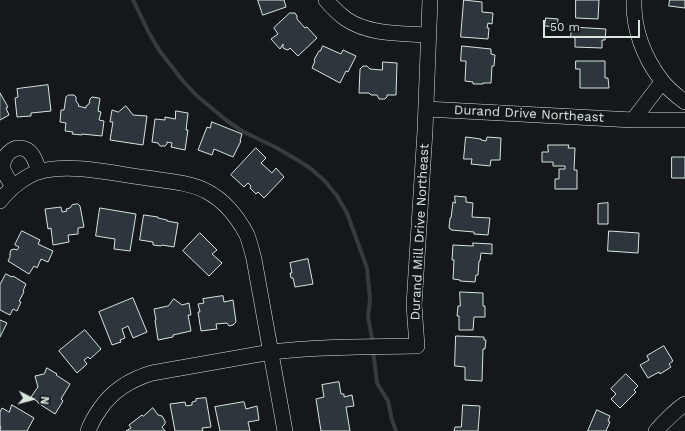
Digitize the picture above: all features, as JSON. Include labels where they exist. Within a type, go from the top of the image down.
[{"type":"street","points":[[326,0],[346,19],[362,27],[378,31],[428,35]]},
{"type":"street","name":"Durand Mill Drive Northeast","points":[[88,431],[100,409],[111,396],[134,380],[143,376],[271,352],[310,348],[417,346],[414,305],[425,131],[430,0]]},
{"type":"street","points":[[634,0],[635,22],[640,41],[651,64],[662,82],[685,102]]},
{"type":"street","points":[[633,120],[662,82]]},
{"type":"street","name":"Durand Drive Northeast","points":[[426,109],[633,120],[685,120]]},
{"type":"street","points":[[13,187],[4,172],[3,164],[7,153],[14,149],[21,148],[27,150],[33,156],[39,172]]},
{"type":"street","points":[[0,201],[13,187],[39,172],[50,169],[79,169],[196,187],[207,191],[225,204],[244,229],[251,245],[285,431]]},
{"type":"street","points":[[656,431],[671,415],[685,404]]},
{"type":"building","points":[[258,0],[284,0],[286,7],[263,15]]},
{"type":"building","points":[[464,0],[482,2],[482,12],[493,13],[492,24],[488,23],[487,28],[489,28],[488,39],[461,37]]},
{"type":"building","points":[[576,0],[599,0],[598,19],[576,18]]},
{"type":"building","points":[[670,0],[685,0],[685,8],[669,6]]},
{"type":"building","points":[[290,13],[295,13],[297,19],[317,38],[298,56],[290,48],[288,50],[283,48],[283,44],[280,49],[271,39],[278,34],[274,28]]},
{"type":"building","points":[[546,18],[558,19],[557,27],[545,26]]},
{"type":"building","points":[[572,27],[606,29],[605,40],[602,40],[602,48],[575,47],[575,37],[571,37]]},
{"type":"building","points":[[323,46],[341,54],[343,50],[356,56],[348,72],[346,71],[340,83],[312,68],[315,61],[314,60]]},
{"type":"building","points":[[462,46],[491,49],[491,54],[495,55],[494,66],[492,66],[491,83],[473,84],[473,82],[465,81],[466,61],[461,61]]},
{"type":"building","points":[[576,61],[605,61],[605,78],[608,78],[609,88],[580,88],[580,69],[576,69]]},
{"type":"building","points":[[383,62],[397,63],[396,95],[387,95],[385,99],[379,99],[377,95],[359,93],[360,69],[363,66],[367,66],[370,69],[382,70]]},
{"type":"building","points":[[48,85],[51,111],[31,113],[31,116],[17,117],[15,98],[18,97],[17,89]]},
{"type":"building","points":[[0,93],[8,107],[6,108],[9,115],[0,120]]},
{"type":"building","points":[[69,95],[74,95],[76,97],[78,106],[86,108],[92,97],[100,99],[98,111],[101,112],[99,120],[104,121],[102,136],[72,134],[73,132],[65,131],[66,123],[60,122],[61,110],[64,110],[66,97]]},
{"type":"building","points":[[126,106],[133,115],[147,116],[143,145],[110,140],[113,122],[110,122],[112,110],[118,112]]},
{"type":"building","points":[[176,111],[188,113],[186,130],[188,130],[185,150],[171,147],[172,143],[167,142],[165,146],[160,146],[158,143],[152,142],[155,119],[165,120],[165,117],[175,119]]},
{"type":"building","points":[[212,122],[242,134],[241,141],[233,157],[214,149],[212,155],[198,150],[207,127],[210,128]]},
{"type":"building","points":[[466,137],[486,141],[487,137],[501,138],[500,160],[491,160],[490,166],[471,164],[472,159],[464,159]]},
{"type":"building","points":[[548,145],[569,145],[568,148],[575,148],[574,170],[577,170],[577,189],[555,189],[555,179],[559,179],[559,169],[565,169],[565,166],[553,166],[553,162],[542,162],[542,152],[548,152]]},
{"type":"building","points":[[256,148],[266,158],[261,163],[272,173],[276,168],[284,177],[264,198],[258,192],[256,194],[250,188],[251,186],[248,183],[244,187],[231,175]]},
{"type":"building","points":[[672,157],[685,157],[685,178],[672,178]]},
{"type":"building","points":[[455,196],[466,197],[466,202],[473,203],[472,217],[490,218],[488,235],[451,230],[449,228],[453,202],[455,203]]},
{"type":"building","points":[[608,203],[608,224],[598,224],[598,204]]},
{"type":"building","points":[[78,204],[80,206],[84,227],[78,228],[78,234],[68,235],[69,242],[53,245],[51,228],[48,229],[45,209],[61,207],[62,212],[67,211],[66,209],[70,208],[72,205]]},
{"type":"building","points":[[100,208],[136,214],[130,251],[114,249],[115,239],[96,236]]},
{"type":"building","points":[[144,215],[158,217],[167,221],[178,223],[174,247],[153,245],[153,242],[140,240]]},
{"type":"building","points":[[22,231],[40,240],[38,244],[53,251],[48,262],[41,259],[37,268],[34,266],[29,274],[8,261],[11,250],[17,250],[19,247],[15,245]]},
{"type":"building","points":[[609,231],[639,233],[638,253],[608,251]]},
{"type":"building","points":[[200,233],[217,250],[212,254],[222,263],[209,276],[183,251]]},
{"type":"building","points":[[473,243],[492,244],[492,254],[481,253],[478,275],[476,275],[475,282],[453,279],[453,245],[473,246]]},
{"type":"building","points":[[308,259],[313,284],[295,287],[293,278],[291,278],[290,273],[292,273],[290,263]]},
{"type":"building","points":[[6,274],[12,277],[13,276],[26,284],[19,301],[21,302],[17,311],[13,309],[10,315],[0,310],[0,285]]},
{"type":"building","points":[[460,292],[483,293],[485,317],[474,317],[473,330],[459,330],[459,316],[457,316],[458,306],[460,306]]},
{"type":"building","points":[[223,296],[224,302],[233,300],[236,322],[229,326],[227,323],[216,324],[217,329],[201,331],[198,304],[204,303],[203,299]]},
{"type":"building","points":[[133,298],[147,332],[133,338],[128,326],[122,329],[125,338],[120,340],[121,342],[112,345],[99,312]]},
{"type":"building","points":[[174,299],[182,305],[189,303],[191,315],[188,315],[191,331],[158,340],[154,309],[168,306]]},
{"type":"building","points":[[0,320],[7,323],[0,337]]},
{"type":"building","points":[[85,330],[101,349],[90,359],[88,357],[84,360],[87,364],[77,373],[59,351]]},
{"type":"building","points":[[456,336],[484,337],[484,340],[486,340],[485,349],[483,349],[482,381],[465,380],[465,367],[455,366]]},
{"type":"building","points":[[664,346],[673,361],[669,364],[671,367],[660,374],[659,372],[648,378],[640,365],[649,360],[647,356]]},
{"type":"building","points":[[47,368],[70,384],[61,399],[63,401],[55,414],[31,397],[38,387],[35,376],[44,374]]},
{"type":"building","points":[[626,374],[638,386],[634,390],[636,392],[620,408],[611,399],[616,394],[611,389]]},
{"type":"building","points":[[339,382],[341,394],[344,394],[344,397],[352,395],[354,406],[346,407],[350,431],[321,431],[316,399],[324,397],[322,385]]},
{"type":"building","points":[[206,398],[211,427],[202,428],[203,431],[175,431],[170,404],[185,402],[186,406],[192,405],[192,402],[196,401],[196,399]]},
{"type":"building","points":[[244,402],[246,409],[257,406],[259,420],[248,422],[250,431],[220,431],[215,407]]},
{"type":"building","points":[[12,405],[34,418],[27,431],[0,431],[0,412],[2,408],[9,412]]},
{"type":"building","points":[[463,405],[480,406],[478,431],[454,431],[455,427],[461,427]]},
{"type":"building","points":[[153,408],[165,421],[165,424],[162,427],[165,431],[126,431],[131,428],[129,425]]},
{"type":"building","points":[[597,410],[610,416],[608,421],[610,422],[606,431],[588,431]]},
{"type":"waterway","points":[[133,0],[159,50],[196,95],[242,131],[277,148],[310,168],[325,181],[337,196],[347,213],[367,268],[370,299],[368,317],[373,343]]},
{"type":"waterway","points":[[373,350],[377,383],[388,401],[396,431]]}]
